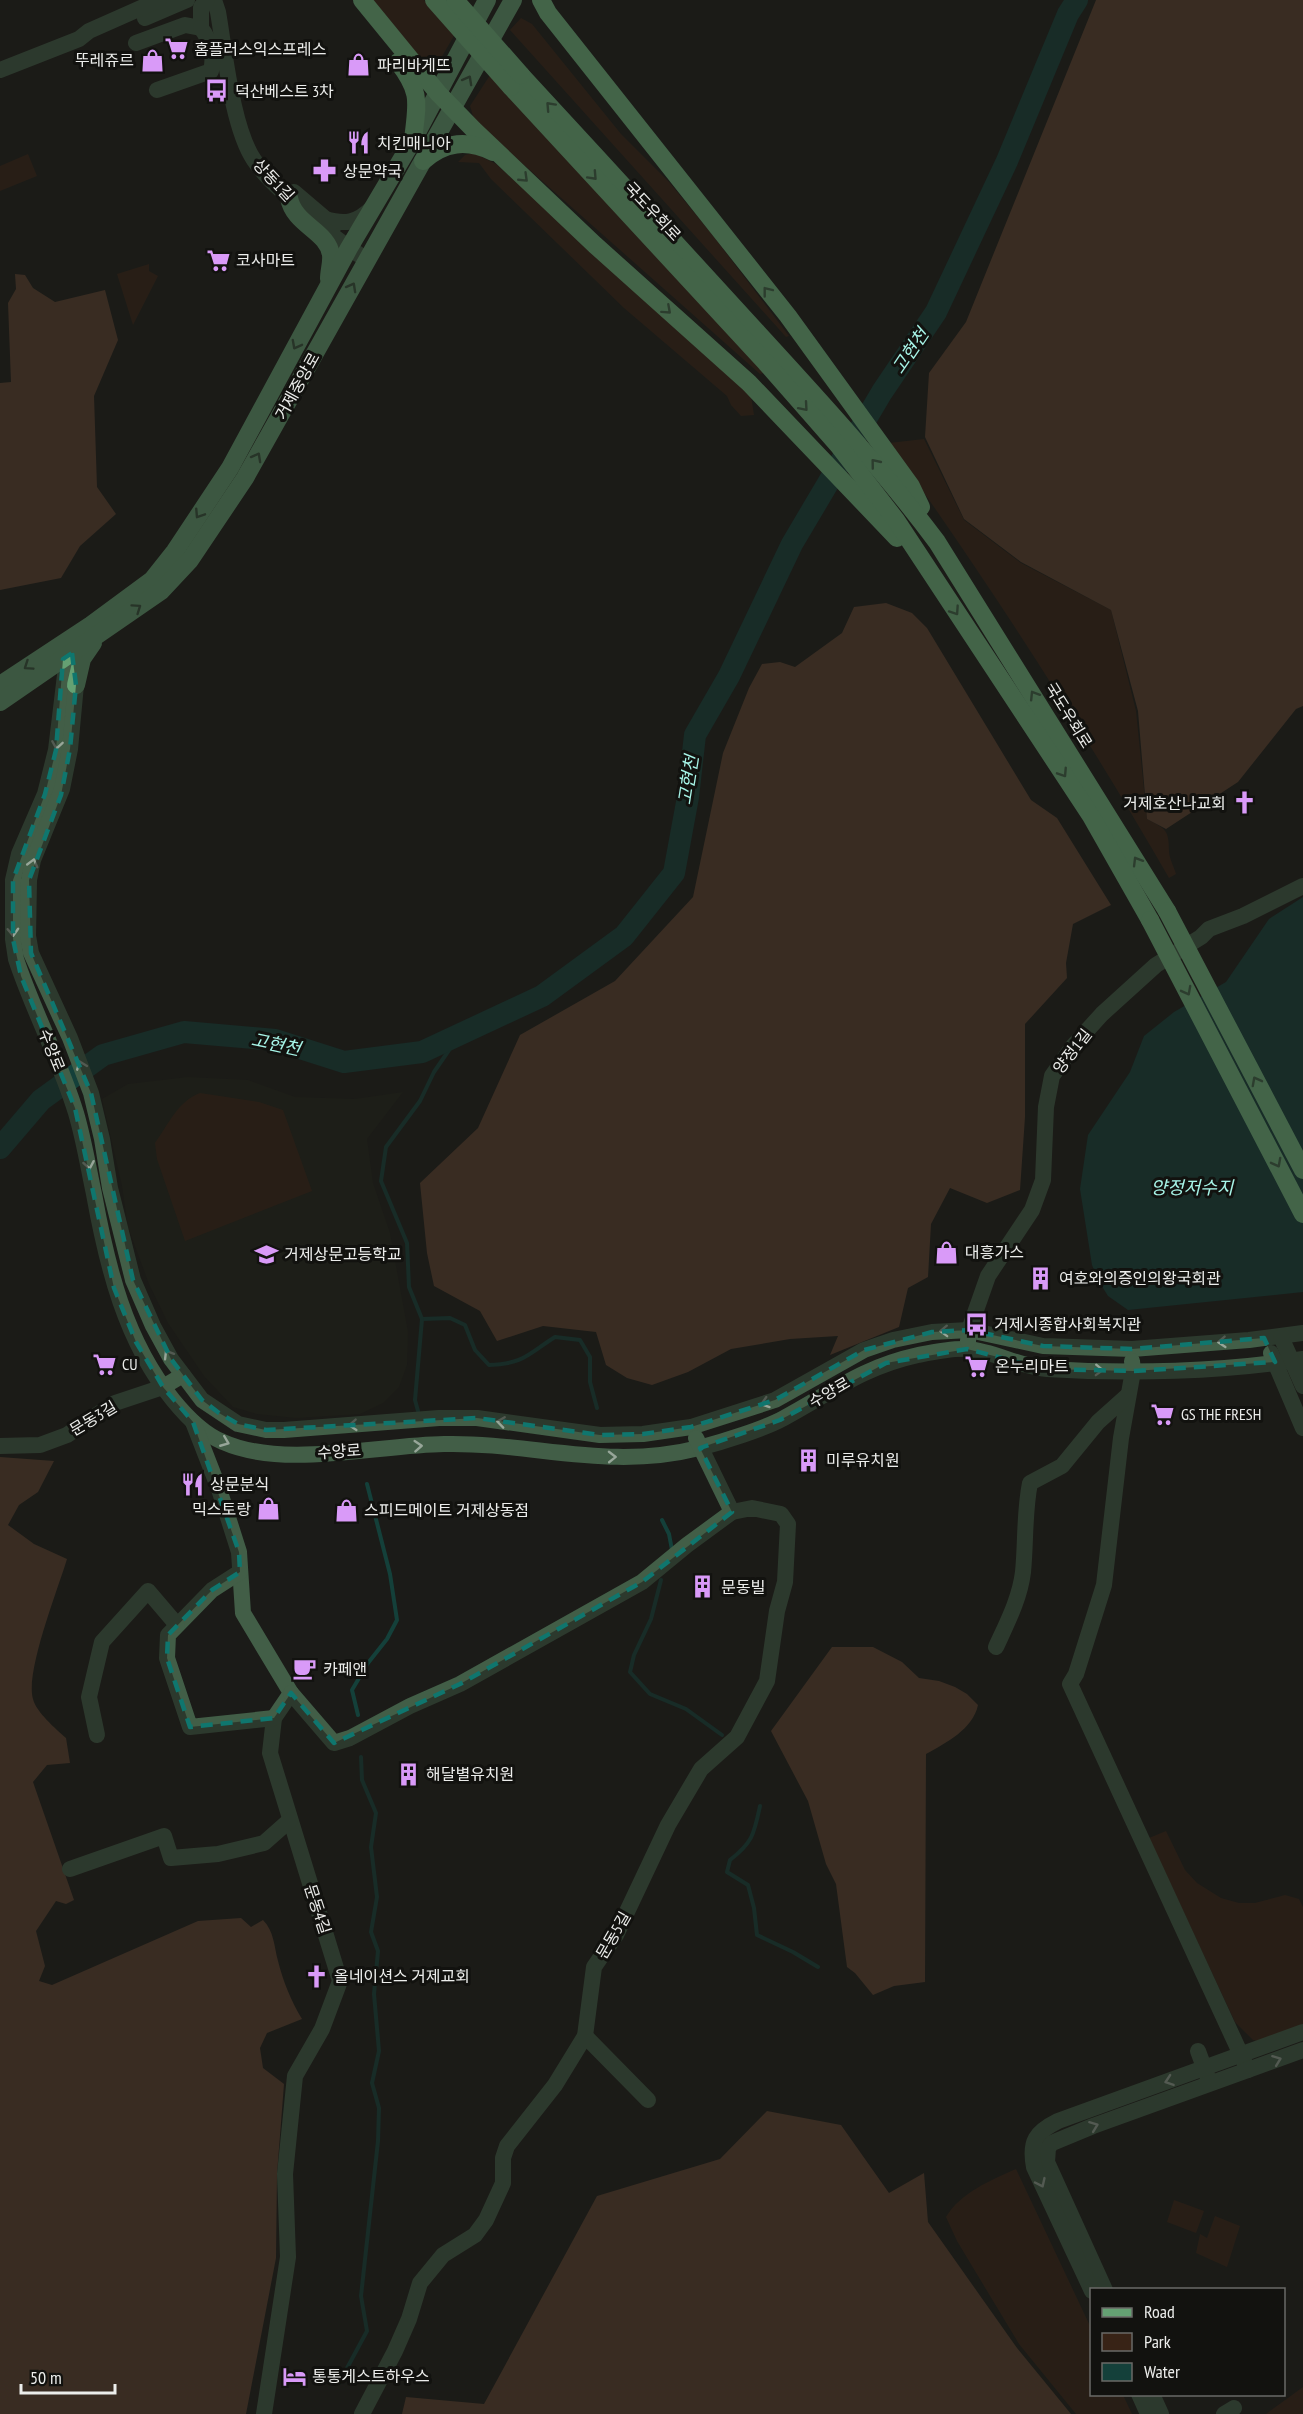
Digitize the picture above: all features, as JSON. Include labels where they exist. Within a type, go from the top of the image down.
[{"type":"highway","points":[[353,0],[363,18],[412,80],[418,100],[413,140]]},
{"type":"highway","points":[[362,0],[438,93],[595,245],[749,383],[894,535],[923,562]]},
{"type":"highway","points":[[434,0],[516,81]]},
{"type":"highway","points":[[455,0],[516,81]]},
{"type":"highway","points":[[529,0],[538,18],[618,119],[639,142],[663,158]]},
{"type":"highway","points":[[541,0],[548,13],[802,337],[910,486],[937,542]]},
{"type":"highway","name":"국도우회로","points":[[516,81],[770,357]]},
{"type":"highway","points":[[423,161],[435,150],[450,145],[467,144],[483,147],[503,158]]},
{"type":"highway","points":[[770,357],[867,453],[937,542]]},
{"type":"highway","points":[[770,357],[896,520],[1091,816],[1150,920],[1303,1214]]},
{"type":"highway","name":"국도우회로","points":[[937,542],[1167,911],[1303,1170]]},
{"type":"main road","name":"거제중앙로","points":[[0,702],[37,677],[65,650],[152,580],[175,551],[230,468],[329,283],[413,140],[487,0]]},
{"type":"main road","name":"거제중앙로","points":[[0,685],[106,630],[161,591],[190,560],[245,478],[513,0]]},
{"type":"main road","points":[[289,198],[296,215],[326,242],[329,248],[332,257],[329,283]]},
{"type":"main road","points":[[70,686],[85,653],[106,630]]},
{"type":"street","points":[[0,70],[79,39],[90,31],[159,0]]},
{"type":"street","points":[[79,39],[92,39],[123,29],[188,0]]},
{"type":"street","points":[[157,90],[211,71],[214,60],[207,36],[201,28],[201,7],[207,0]]},
{"type":"street","name":"상동1길","points":[[214,0],[236,112],[243,139],[253,159],[318,225],[369,256]]},
{"type":"street","name":"상동1길","points":[[223,0],[243,111],[251,137],[261,157],[275,174],[351,244]]},
{"type":"street","points":[[136,44],[185,25],[201,28]]},
{"type":"street","points":[[324,218],[340,224],[350,223],[359,220],[375,206]]},
{"type":"street","name":"수양로","points":[[65,650],[70,686],[70,749],[62,789],[33,860],[27,900],[31,953],[70,1038],[91,1093],[110,1188],[133,1280],[153,1326],[171,1359],[202,1400],[238,1424],[266,1430],[284,1430],[439,1418],[477,1418],[600,1435],[643,1434],[692,1427],[775,1400],[864,1350],[894,1340],[932,1332],[969,1330],[1043,1346],[1132,1349],[1303,1333]]},
{"type":"street","points":[[37,677],[57,676],[70,686]]},
{"type":"street","name":"수양로","points":[[70,686],[45,794],[19,854],[13,880],[13,939],[16,959],[75,1108],[85,1143],[114,1288],[136,1342],[163,1387],[193,1422],[221,1442],[263,1454],[289,1455],[442,1444],[482,1444],[602,1458],[651,1457],[700,1448],[780,1420],[861,1373],[886,1363],[919,1355],[967,1349],[1044,1369],[1133,1371],[1290,1361]]},
{"type":"street","name":"양정1길","points":[[967,1349],[969,1330],[988,1276],[1032,1210],[1043,1180],[1046,1107],[1052,1076],[1102,1014],[1156,965],[1201,938],[1209,929],[1244,916],[1303,886]]},
{"type":"street","points":[[1273,1337],[1290,1361],[1303,1386]]},
{"type":"street","points":[[1132,1349],[1133,1371],[1127,1396],[1112,1501],[1104,1586],[1076,1674],[1070,1684],[1245,2063]]},
{"type":"street","points":[[1283,1381],[1290,1361]]},
{"type":"street","points":[[1253,1365],[1271,1370],[1283,1381],[1303,1428]]},
{"type":"street","name":"문동3길","points":[[0,1446],[40,1445],[67,1435],[115,1403],[163,1387],[183,1375]]},
{"type":"street","points":[[996,1647],[1011,1614],[1023,1573],[1025,1506],[1030,1483],[1062,1466],[1098,1422],[1127,1396]]},
{"type":"street","points":[[193,1422],[219,1489],[239,1552],[243,1613],[291,1693],[334,1743],[350,1738],[410,1706],[460,1684],[642,1582],[732,1512],[692,1427]]},
{"type":"street","name":"문동5길","points":[[362,2414],[400,2340],[420,2283],[443,2255],[475,2235],[486,2220],[503,2183],[502,2158],[507,2146],[555,2085],[585,2036],[594,1967],[616,1935],[668,1825],[702,1769],[737,1737],[767,1681],[777,1611],[785,1582],[788,1524],[781,1514],[752,1508],[732,1512]]},
{"type":"street","points":[[240,1572],[212,1590],[168,1635],[167,1658],[190,1727],[274,1718]]},
{"type":"street","points":[[97,1735],[88,1697],[102,1642],[148,1591],[177,1625]]},
{"type":"street","name":"문동4길","points":[[264,2414],[288,2257],[285,2174],[295,2076],[322,2028],[340,1981],[270,1753],[274,1718],[291,1693]]},
{"type":"street","points":[[70,1869],[164,1836],[171,1858],[218,1854],[264,1843],[290,1820]]},
{"type":"street","points":[[1245,2063],[1303,2032]]},
{"type":"street","points":[[585,2036],[648,2100]]},
{"type":"street","points":[[1091,2288],[1034,2166],[1031,2151],[1035,2139],[1043,2128],[1058,2121],[1245,2063],[1303,2050]]},
{"type":"street","points":[[1198,2051],[1207,2076]]},
{"type":"street","points":[[1105,2288],[1047,2162],[1048,2148],[1058,2140],[1207,2076]]},
{"type":"street","points":[[1140,2396],[1148,2414]]},
{"type":"street","points":[[1153,2396],[1161,2414]]},
{"type":"highlighted area","points":[[72,653],[76,685],[70,749],[61,795],[29,880],[31,953],[91,1093],[133,1280],[171,1359],[202,1400],[219,1413],[238,1424],[266,1430],[477,1418],[600,1435],[643,1434],[691,1427],[775,1400],[864,1350],[932,1332],[969,1330],[1043,1346],[1132,1349],[1264,1338],[1275,1362],[1133,1371],[1044,1369],[967,1349],[886,1363],[780,1420],[700,1448],[732,1512],[642,1582],[460,1684],[334,1743],[291,1693],[274,1718],[190,1727],[167,1658],[168,1635],[212,1590],[240,1572],[239,1552],[193,1422],[163,1387],[136,1342],[114,1288],[75,1108],[21,976],[13,939],[13,880],[45,794],[56,750],[63,659]]},
{"type":"shaded area","points":[[1096,0],[1303,0],[1303,706],[1296,709],[1238,782],[1166,829],[1147,819],[1138,711],[1111,610],[1021,562],[964,519],[925,437],[929,373],[966,322]]},
{"type":"shaded area","points":[[15,274],[25,275],[33,288],[55,302],[105,290],[118,340],[94,396],[97,487],[116,514],[80,546],[61,578],[0,590],[0,383],[11,382],[8,303],[16,289]]},
{"type":"shaded area","points":[[886,603],[912,613],[927,628],[1031,800],[1057,818],[1111,905],[1073,924],[1066,963],[1067,978],[1025,1024],[1025,1117],[1020,1190],[987,1203],[950,1188],[931,1224],[928,1277],[908,1288],[899,1327],[830,1355],[838,1336],[790,1339],[731,1349],[688,1372],[652,1385],[627,1378],[606,1365],[596,1332],[543,1326],[497,1341],[480,1311],[434,1286],[427,1253],[420,1183],[478,1128],[520,1035],[615,981],[693,897],[723,753],[749,688],[762,664],[780,662],[795,667],[842,633],[854,607]]},
{"type":"shaded area","name":"거제상문고등학교","points":[[188,1077],[248,1080],[295,1097],[355,1099],[403,1092],[367,1139],[373,1183],[390,1233],[408,1332],[407,1365],[399,1387],[383,1403],[360,1414],[296,1418],[257,1414],[233,1407],[204,1376],[168,1323],[149,1284],[128,1227],[122,1186],[102,1099],[128,1084]]},
{"type":"shaded area","points":[[0,1457],[54,1461],[38,1492],[19,1505],[8,1525],[34,1544],[67,1559],[38,1651],[32,1686],[33,1699],[38,1709],[66,1738],[70,1763],[47,1765],[33,1782],[74,1900],[66,1904],[56,1901],[36,1931],[45,1966],[39,1981],[52,1985],[198,1921],[241,1918],[251,1927],[263,1920],[272,1934],[288,1991],[302,2019],[267,2033],[260,2048],[263,2068],[284,2084],[277,2174],[276,2258],[246,2414],[0,2414]]},
{"type":"shaded area","points":[[832,1647],[873,1647],[902,1662],[919,1678],[939,1681],[955,1687],[967,1694],[978,1705],[975,1714],[965,1728],[926,1754],[925,1982],[894,1986],[873,1995],[847,1967],[836,1884],[826,1864],[808,1801],[771,1731]]},
{"type":"shaded area","points":[[767,2111],[841,2125],[889,2193],[924,2173],[928,2222],[1017,2348],[1071,2414],[402,2414],[406,2397],[484,2404],[597,2196],[720,2159]]},
{"type":"green space","points":[[369,0],[424,0],[455,34],[433,72],[430,74]]},
{"type":"green space","points":[[521,18],[532,24],[621,134],[669,182],[789,336],[786,337],[510,30]]},
{"type":"green space","points":[[492,72],[764,373],[760,374],[479,125],[474,119],[470,106]]},
{"type":"green space","points":[[474,153],[496,164],[743,383],[751,396],[754,415],[741,416],[731,405],[727,396],[624,308],[491,179],[479,163],[458,162],[465,155]]},
{"type":"green space","points":[[28,154],[37,176],[0,191],[0,166]]},
{"type":"green space","points":[[149,264],[149,271],[158,276],[133,325],[117,274]]},
{"type":"green space","points":[[924,439],[964,520],[1021,563],[1111,610],[1136,711],[1147,819],[1165,830],[1167,834],[1170,857],[1176,874],[1169,878],[1034,657],[963,549],[889,443]]},
{"type":"green space","points":[[200,1093],[259,1102],[283,1110],[312,1191],[185,1241],[157,1159],[155,1143],[180,1108]]},
{"type":"green space","points":[[1166,1831],[1185,1870],[1197,1883],[1221,1898],[1239,1903],[1255,1903],[1285,1895],[1299,1899],[1303,1907],[1303,2024],[1262,2042],[1253,2040],[1235,2022],[1149,1838]]},
{"type":"green space","points":[[1016,2169],[1090,2326],[1090,2396],[1123,2396],[1132,2414],[1076,2414],[1019,2344],[957,2241],[946,2217],[959,2201],[996,2178]]},
{"type":"green space","points":[[1174,2200],[1204,2211],[1196,2233],[1167,2222]]},
{"type":"green space","points":[[1215,2216],[1240,2226],[1227,2267],[1196,2253],[1200,2234],[1207,2238]]},
{"type":"green space","points":[[1303,2387],[1303,2414],[1266,2414]]},
{"type":"water","name":"양정저수지","points":[[1303,897],[1303,1292],[1128,1310],[1108,1296],[1092,1265],[1080,1189],[1088,1135],[1130,1072],[1144,1036],[1174,1012],[1226,982],[1269,919]]},
{"type":"waterway","name":"고현천","points":[[0,1148],[41,1100],[103,1055],[184,1032],[275,1040],[344,1062],[422,1052],[542,996],[624,936],[674,873],[688,797],[695,735],[729,676],[792,544],[882,392],[936,312],[1007,161],[1068,14],[1077,0]]},
{"type":"waterway","points":[[418,1411],[415,1400],[422,1319],[409,1287],[407,1243],[381,1181],[386,1147],[420,1101],[434,1072],[460,1034]]},
{"type":"waterway","points":[[422,1319],[450,1318],[465,1325],[475,1350],[489,1365],[518,1360],[555,1337],[580,1340],[590,1357],[590,1382],[597,1408]]},
{"type":"waterway","points":[[358,1715],[352,1690],[368,1663],[387,1639],[397,1620],[390,1574],[367,1484]]},
{"type":"waterway","points":[[662,1520],[669,1534],[672,1550]]},
{"type":"waterway","points":[[661,1580],[651,1619],[634,1655],[630,1672],[650,1694],[686,1709],[722,1735]]},
{"type":"waterway","points":[[339,2383],[367,2331],[361,2296],[378,2141],[379,2108],[372,2083],[379,2051],[374,1994],[378,1951],[371,1932],[377,1897],[371,1847],[376,1813],[362,1780],[361,1757]]},
{"type":"waterway","points":[[760,1806],[751,1837],[744,1848],[730,1860],[727,1872],[748,1885],[754,1908],[757,1935],[818,1967]]},
{"type":"place","name":"홈플러스익스프레스","points":[[176,49]]},
{"type":"place","name":"뚜레쥬르","points":[[152,60]]},
{"type":"place","name":"파리바게뜨","points":[[359,65]]},
{"type":"place","name":"덕산베스트 3차","points":[[217,91]]},
{"type":"place","name":"치킨매니아","points":[[359,143]]},
{"type":"place","name":"상문약국","points":[[325,171]]},
{"type":"place","name":"코사마트","points":[[218,260]]},
{"type":"place","name":"거제호산나교회","points":[[1244,803]]},
{"type":"place","name":"대흥가스","points":[[947,1252]]},
{"type":"place","name":"거제상문고등학교","points":[[266,1254]]},
{"type":"place","name":"여호와의증인의왕국회관","points":[[1041,1278]]},
{"type":"place","name":"거제시종합사회복지관","points":[[976,1324]]},
{"type":"place","name":"CU","points":[[104,1364]]},
{"type":"place","name":"온누리마트","points":[[977,1366]]},
{"type":"place","name":"GS THE FRESH","points":[[1163,1414]]},
{"type":"place","name":"미루유치원","points":[[808,1460]]},
{"type":"place","name":"상문분식","points":[[192,1484]]},
{"type":"place","name":"믹스토랑","points":[[269,1509]]},
{"type":"place","name":"스피드메이트 거제상동점","points":[[346,1510]]},
{"type":"place","name":"문동빌","points":[[703,1587]]},
{"type":"place","name":"카페앤","points":[[305,1669]]},
{"type":"place","name":"해달별유치원","points":[[408,1774]]},
{"type":"place","name":"올네이션스 거제교회","points":[[316,1976]]},
{"type":"place","name":"통통게스트하우스","points":[[294,2376]]}]
